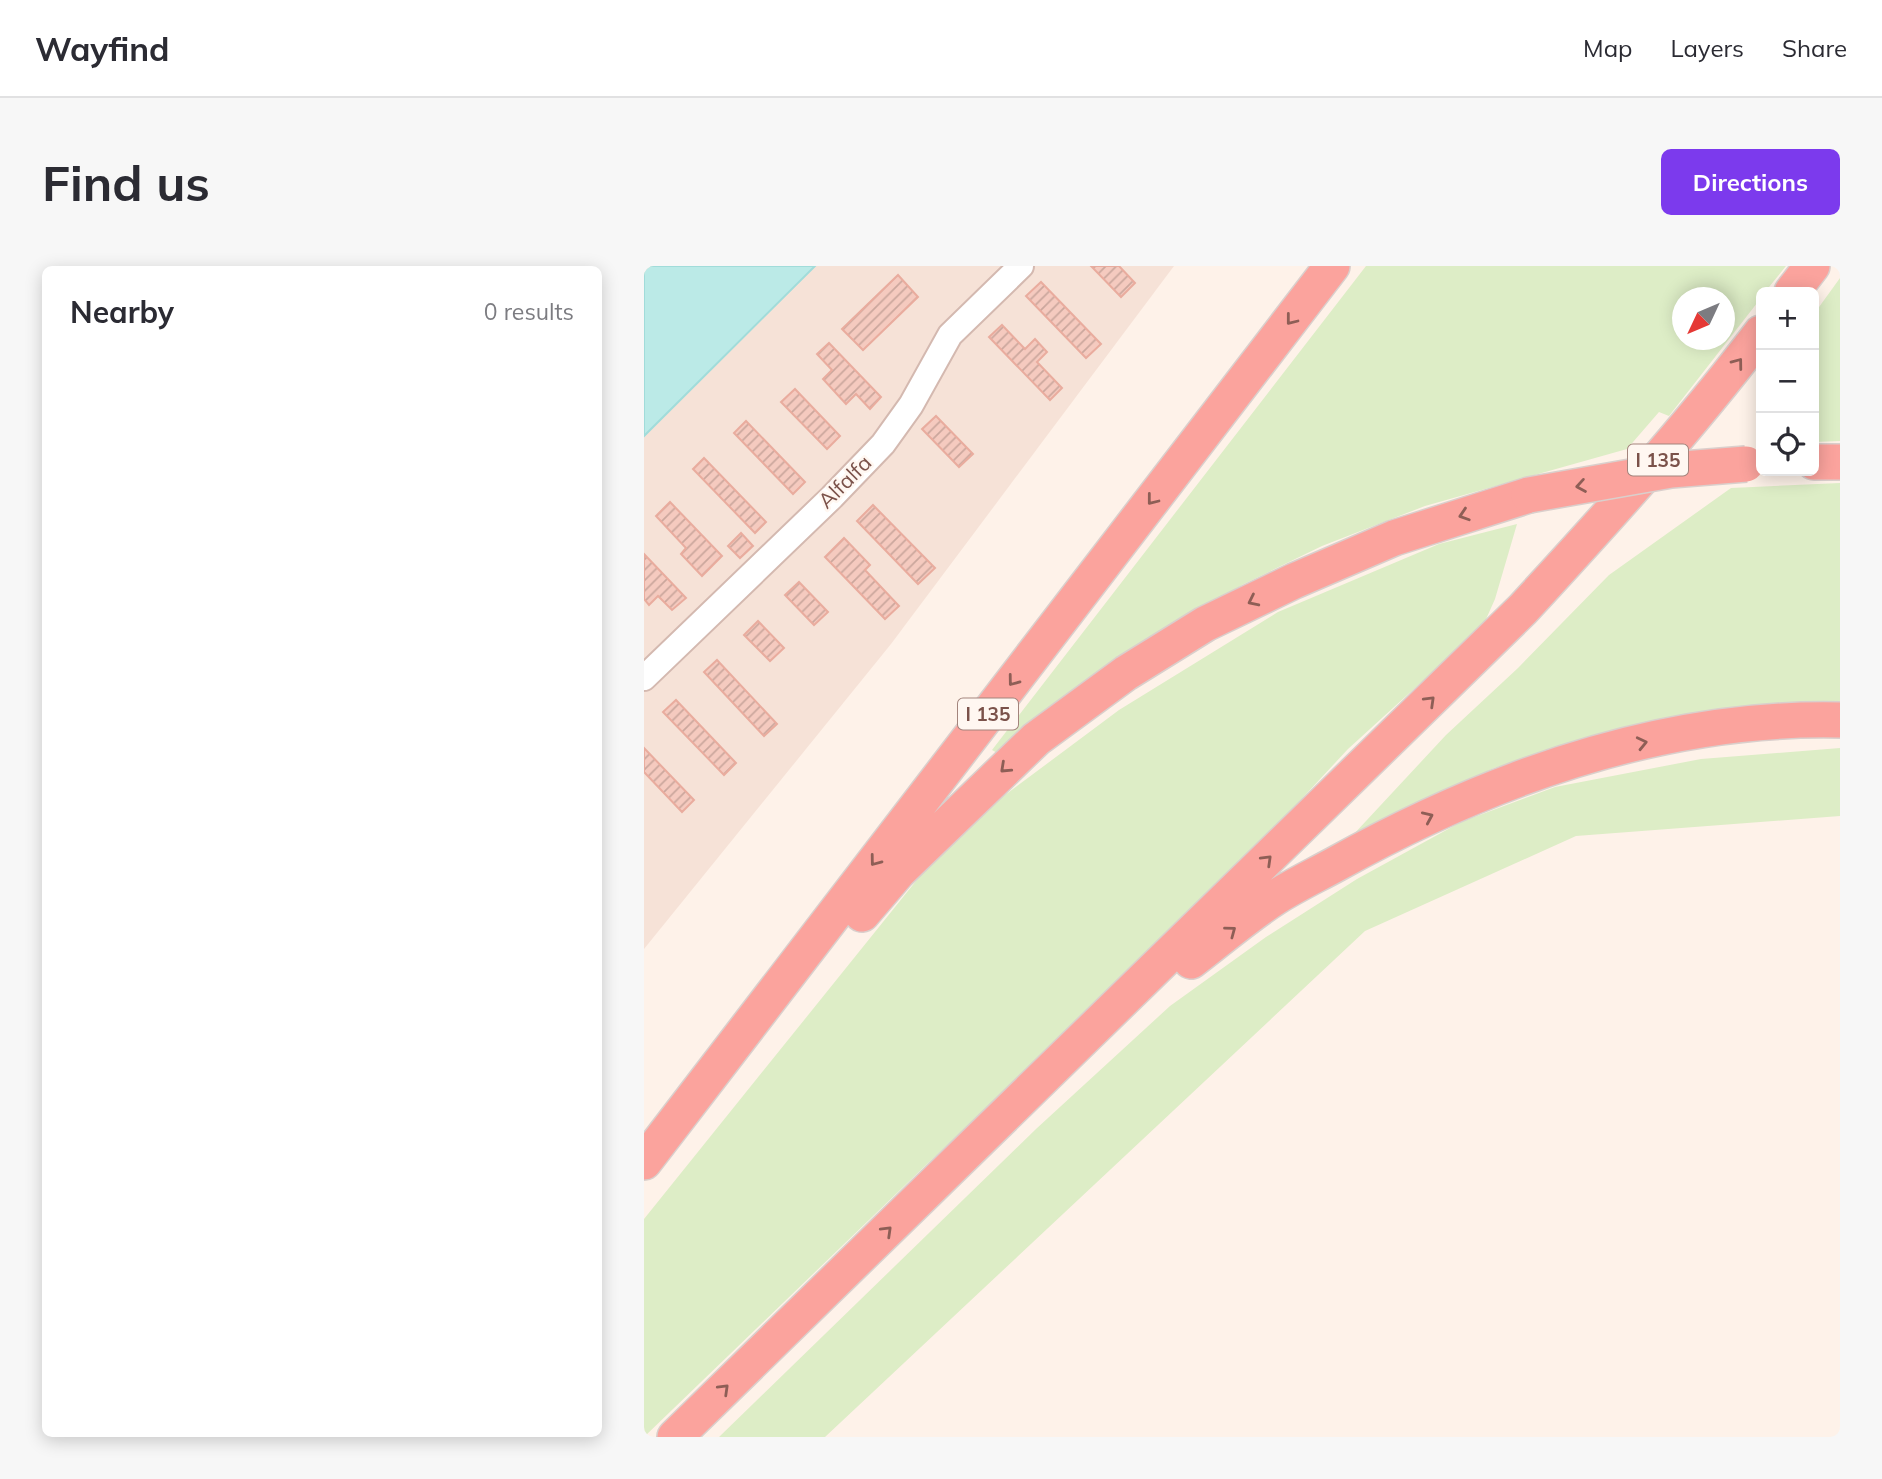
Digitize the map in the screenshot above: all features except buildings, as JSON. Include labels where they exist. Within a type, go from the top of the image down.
[{"type":"highway","name":"I 135","points":[[654,1149],[1332,266]]},
{"type":"highway","points":[[1796,287],[1812,266]]},
{"type":"highway","name":"I 135","points":[[676,1437],[1523,610],[1715,393],[1756,340]]},
{"type":"highway","points":[[1819,462],[1840,462]]},
{"type":"highway","points":[[654,1149],[703,1108],[793,995],[898,872],[1036,739],[1126,673],[1206,624],[1294,581],[1394,538],[1529,495],[1671,470],[1754,463]]},
{"type":"highway","points":[[1060,1062],[1275,898],[1387,835],[1480,794],[1581,757],[1691,731],[1799,719],[1840,720]]},
{"type":"lane","name":"Alfalfa","points":[[644,678],[832,497],[883,443],[911,405],[950,335],[1021,266]]},
{"type":"shaded area","points":[[644,266],[1174,266],[891,644],[644,949]]},
{"type":"green space","points":[[1366,266],[1786,266],[1769,287],[1756,287],[1756,304],[1735,331],[1735,287],[1672,287],[1672,350],[1720,350],[1669,416],[1659,412],[1627,449],[1425,506],[1322,546],[1242,585],[1151,641],[999,754],[992,750]]},
{"type":"green space","points":[[1840,278],[1840,441],[1819,442],[1819,307]]},
{"type":"green space","points":[[1840,483],[1840,707],[1721,711],[1653,721],[1494,768],[1353,835],[1446,735],[1518,668],[1609,575],[1731,488]]},
{"type":"green space","points":[[1517,524],[1495,599],[1483,626],[1348,749],[1282,820],[1057,1042],[644,1437],[644,1219],[920,876],[1001,798],[1119,710],[1278,612],[1439,544]]},
{"type":"green space","points":[[1840,748],[1840,816],[1576,836],[1365,931],[825,1437],[719,1437],[1036,1129],[1170,1006],[1266,937],[1357,879],[1461,822],[1555,787],[1701,759]]},
{"type":"water","points":[[644,266],[815,266],[644,436]]}]
